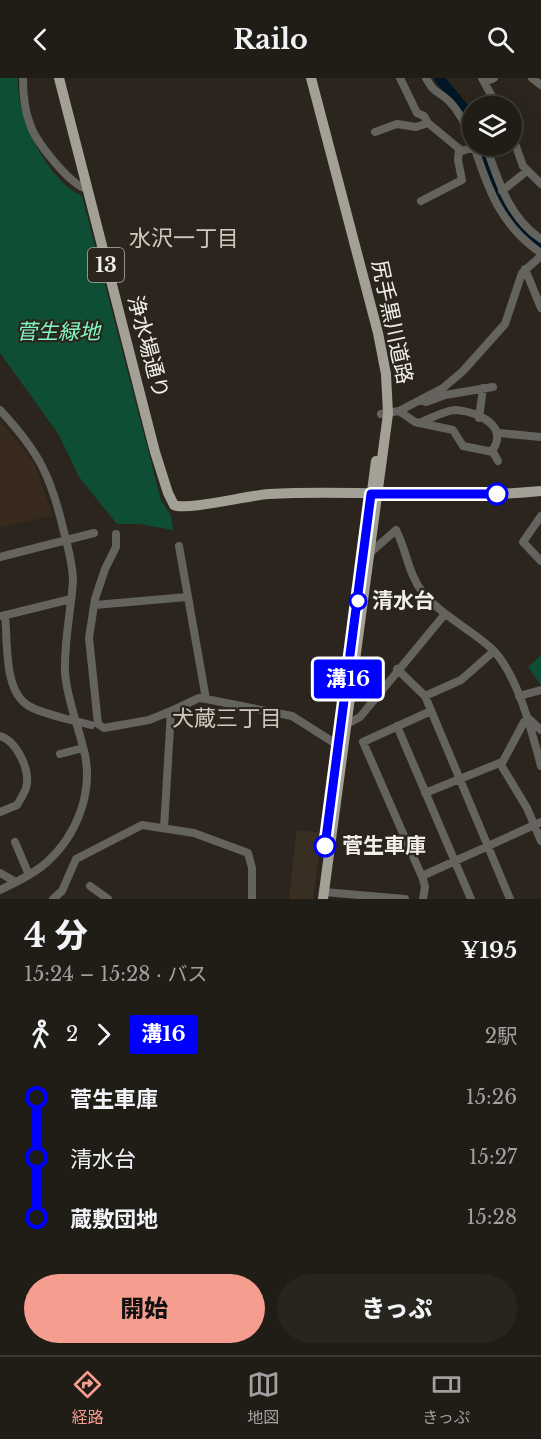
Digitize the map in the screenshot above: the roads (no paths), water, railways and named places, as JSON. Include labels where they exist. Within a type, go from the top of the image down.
[{"type":"main road","name":"浄水場通り","points":[[59,78],[155,452],[171,501],[179,507],[244,496],[294,493],[453,495],[541,492]]},
{"type":"main road","name":"尻手黒川道路","points":[[304,78],[373,337],[389,413]]},
{"type":"main road","name":"尻手黒川道路","points":[[311,78],[378,333],[386,374],[389,413],[375,494],[322,897]]},
{"type":"main road","name":"尻手黒川道路","points":[[344,726],[371,552],[375,494]]},
{"type":"street","points":[[23,78],[24,100],[30,127],[72,182],[87,189]]},
{"type":"street","points":[[400,78],[417,113],[424,116],[428,123],[459,150]]},
{"type":"street","points":[[426,78],[435,93],[447,98],[462,117]]},
{"type":"street","points":[[492,96],[483,80],[494,78]]},
{"type":"street","points":[[532,78],[541,85]]},
{"type":"street","points":[[375,132],[397,124],[416,127],[428,123]]},
{"type":"street","points":[[421,201],[462,180],[458,160],[459,150]]},
{"type":"street","points":[[389,413],[420,400],[453,381],[505,324],[525,269],[541,255],[515,232],[502,216],[490,195],[478,156]]},
{"type":"street","points":[[490,156],[502,191],[518,217],[541,239]]},
{"type":"street","points":[[519,156],[527,171],[541,184]]},
{"type":"street","points":[[502,191],[527,171]]},
{"type":"street","points":[[525,269],[541,308]]},
{"type":"street","points":[[420,400],[426,402],[445,395],[493,387]]},
{"type":"street","points":[[478,418],[483,388]]},
{"type":"street","points":[[0,410],[44,465],[67,541],[73,579],[65,673],[74,720],[83,748],[87,782],[82,810],[59,848],[48,861],[29,875],[0,890]]},
{"type":"street","points":[[419,423],[454,410],[492,422],[499,433],[498,441],[491,452]]},
{"type":"street","points":[[389,413],[419,423],[453,430],[463,446],[491,452],[498,461]]},
{"type":"street","points":[[499,433],[541,437]]},
{"type":"street","points":[[541,516],[523,542],[541,561]]},
{"type":"street","points":[[371,552],[396,530],[411,576],[424,594],[445,614],[494,651],[529,719],[541,766]]},
{"type":"street","points":[[0,557],[94,533]]},
{"type":"street","points":[[116,534],[116,547],[101,578],[88,648],[100,727],[149,720],[199,698],[292,716],[341,749]]},
{"type":"street","points":[[179,546],[206,699]]},
{"type":"street","points":[[95,605],[187,597]]},
{"type":"street","points":[[71,599],[3,616],[12,680],[18,696],[29,706],[91,725]]},
{"type":"street","points":[[344,726],[360,717],[397,669],[445,614]]},
{"type":"street","points":[[425,696],[461,680],[494,651]]},
{"type":"street","points":[[397,669],[425,696],[510,899]]},
{"type":"street","points":[[519,696],[541,690]]},
{"type":"street","points":[[164,828],[171,711]]},
{"type":"street","points":[[423,899],[425,887],[422,876],[363,742],[431,711]]},
{"type":"street","points":[[529,719],[541,730]]},
{"type":"street","points":[[529,719],[524,722],[501,765],[538,823],[541,841]]},
{"type":"street","points":[[397,726],[471,899]]},
{"type":"street","points":[[0,736],[14,745],[27,775],[27,786],[17,805],[0,812]]},
{"type":"street","points":[[60,754],[83,748]]},
{"type":"street","points":[[425,793],[502,762]]},
{"type":"street","points":[[422,876],[538,823]]},
{"type":"street","points":[[54,899],[62,891],[76,859],[142,825],[202,835],[248,853],[252,868],[252,899]]},
{"type":"street","points":[[15,842],[29,875]]},
{"type":"street","points":[[0,873],[16,882]]},
{"type":"street","points":[[90,886],[108,899]]},
{"type":"street","points":[[322,897],[405,899]]},
{"type":"waterway","points":[[439,78],[462,106]]},
{"type":"waterway","points":[[485,156],[496,188],[510,214],[518,226],[541,246]]},
{"type":"place","name":"清水台","points":[[358,601]]},
{"type":"place","name":"菅生車庫","points":[[325,846]]},
{"type":"district","name":"水沢一丁目","points":[[184,238]]},
{"type":"district","name":"犬蔵三丁目","points":[[227,718]]},
{"type":"park label","name":"菅生緑地","points":[[58,332]]}]
